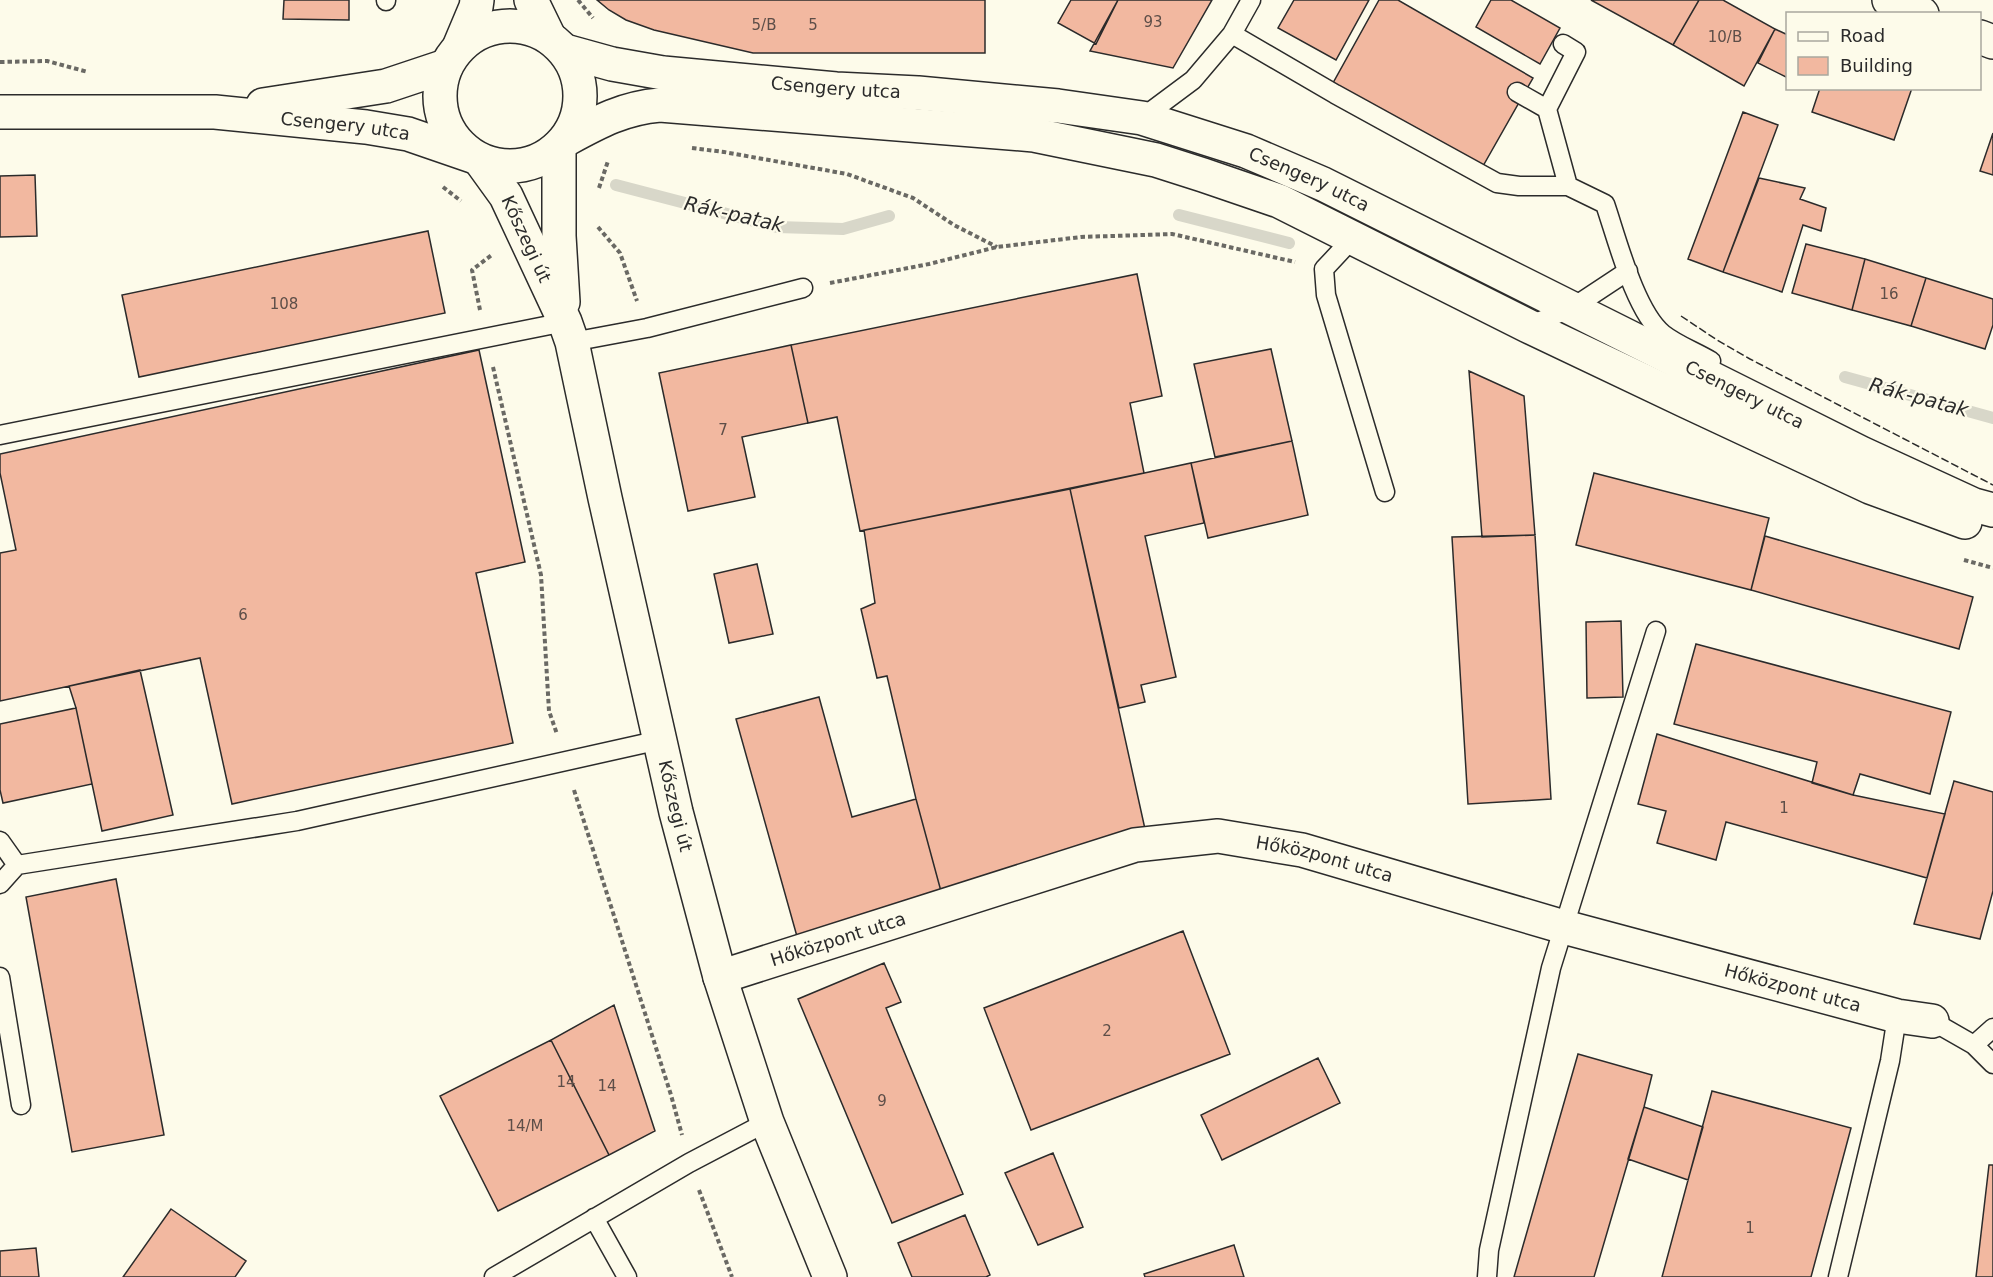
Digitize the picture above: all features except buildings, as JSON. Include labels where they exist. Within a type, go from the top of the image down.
[{"type":"main road","points":[[477,0],[476,8],[440,86],[440,106],[446,126],[457,143],[476,158],[500,166],[521,165],[542,159],[562,143],[577,119],[581,95],[577,72],[531,0]]},
{"type":"main road","points":[[1889,0],[1917,12]]},
{"type":"main road","points":[[453,56],[480,31],[503,25],[527,27],[557,44]]},
{"type":"main road","name":"Csengery utca","points":[[557,44],[612,64],[663,73],[836,90],[918,93],[1160,114],[1323,184],[1861,453],[1974,505],[1993,510]]},
{"type":"main road","name":"Csengery utca","points":[[215,112],[386,86],[453,56]]},
{"type":"main road","name":"Csengery utca","points":[[562,143],[611,115],[642,106],[660,105],[1034,135],[1156,160],[1279,201],[1528,326],[1870,487],[1993,531]]},
{"type":"main road","name":"Csengery utca","points":[[0,112],[215,112],[366,127],[408,134],[476,158]]},
{"type":"main road","name":"Kőszegi út","points":[[562,143],[559,236],[568,332],[676,812],[720,978],[767,1122],[830,1277]]},
{"type":"main road","name":"Kőszegi út","points":[[476,158],[506,196],[568,332]]},
{"type":"main road","name":"Hőközpont utca","points":[[720,978],[1135,845],[1218,836],[1302,850],[1564,927],[1897,1016],[1932,1021]]},
{"type":"lane","points":[[1187,170],[1160,114],[1232,34],[1251,0]]},
{"type":"lane","points":[[1232,34],[1497,183],[1519,186],[1568,186],[1605,204],[1633,291],[1662,333],[1803,412],[1861,453]]},
{"type":"lane","points":[[1563,44],[1576,52],[1547,109],[1568,186]]},
{"type":"lane","points":[[1516,92],[1547,109]]},
{"type":"lane","points":[[1353,238],[1324,269],[1326,296],[1385,492]]},
{"type":"lane","points":[[1528,326],[1572,308],[1628,271]]},
{"type":"lane","points":[[0,435],[568,332],[647,328],[803,288]]},
{"type":"lane","points":[[1487,1277],[1489,1250],[1551,968],[1656,631]]},
{"type":"lane","points":[[0,884],[17,866],[297,821],[660,740]]},
{"type":"lane","points":[[0,841],[17,866]]},
{"type":"lane","points":[[0,977],[21,1105]]},
{"type":"lane","points":[[1838,1277],[1890,1062],[1897,1016]]},
{"type":"lane","points":[[1932,1021],[1974,1045],[1993,1064]]},
{"type":"lane","points":[[1974,1045],[1993,1028]]},
{"type":"lane","points":[[494,1277],[689,1163],[767,1122]]},
{"type":"lane","points":[[594,1218],[627,1277]]},
{"type":"path","points":[[0,62],[47,61],[89,73]]},
{"type":"path","points":[[681,147],[724,152],[847,174],[913,198],[954,225],[997,247]]},
{"type":"path","points":[[597,196],[604,169],[616,153]]},
{"type":"path","points":[[440,185],[464,202]]},
{"type":"path","points":[[592,219],[620,254],[647,328]]},
{"type":"path","points":[[803,288],[929,264],[997,247],[1081,237],[1172,234],[1324,269]]},
{"type":"path","points":[[1958,558],[1993,568]]},
{"type":"path","points":[[689,1163],[732,1277]]},
{"type":"waterway","name":"Rák-patak","points":[[616,185],[777,227],[843,229],[889,216]]},
{"type":"waterway","name":"Rák-patak","points":[[1179,215],[1289,243]]},
{"type":"waterway","name":"Rák-patak","points":[[1845,377],[1993,418]]},
{"type":"fence","points":[[1681,316],[1750,359],[1993,485]]}]
